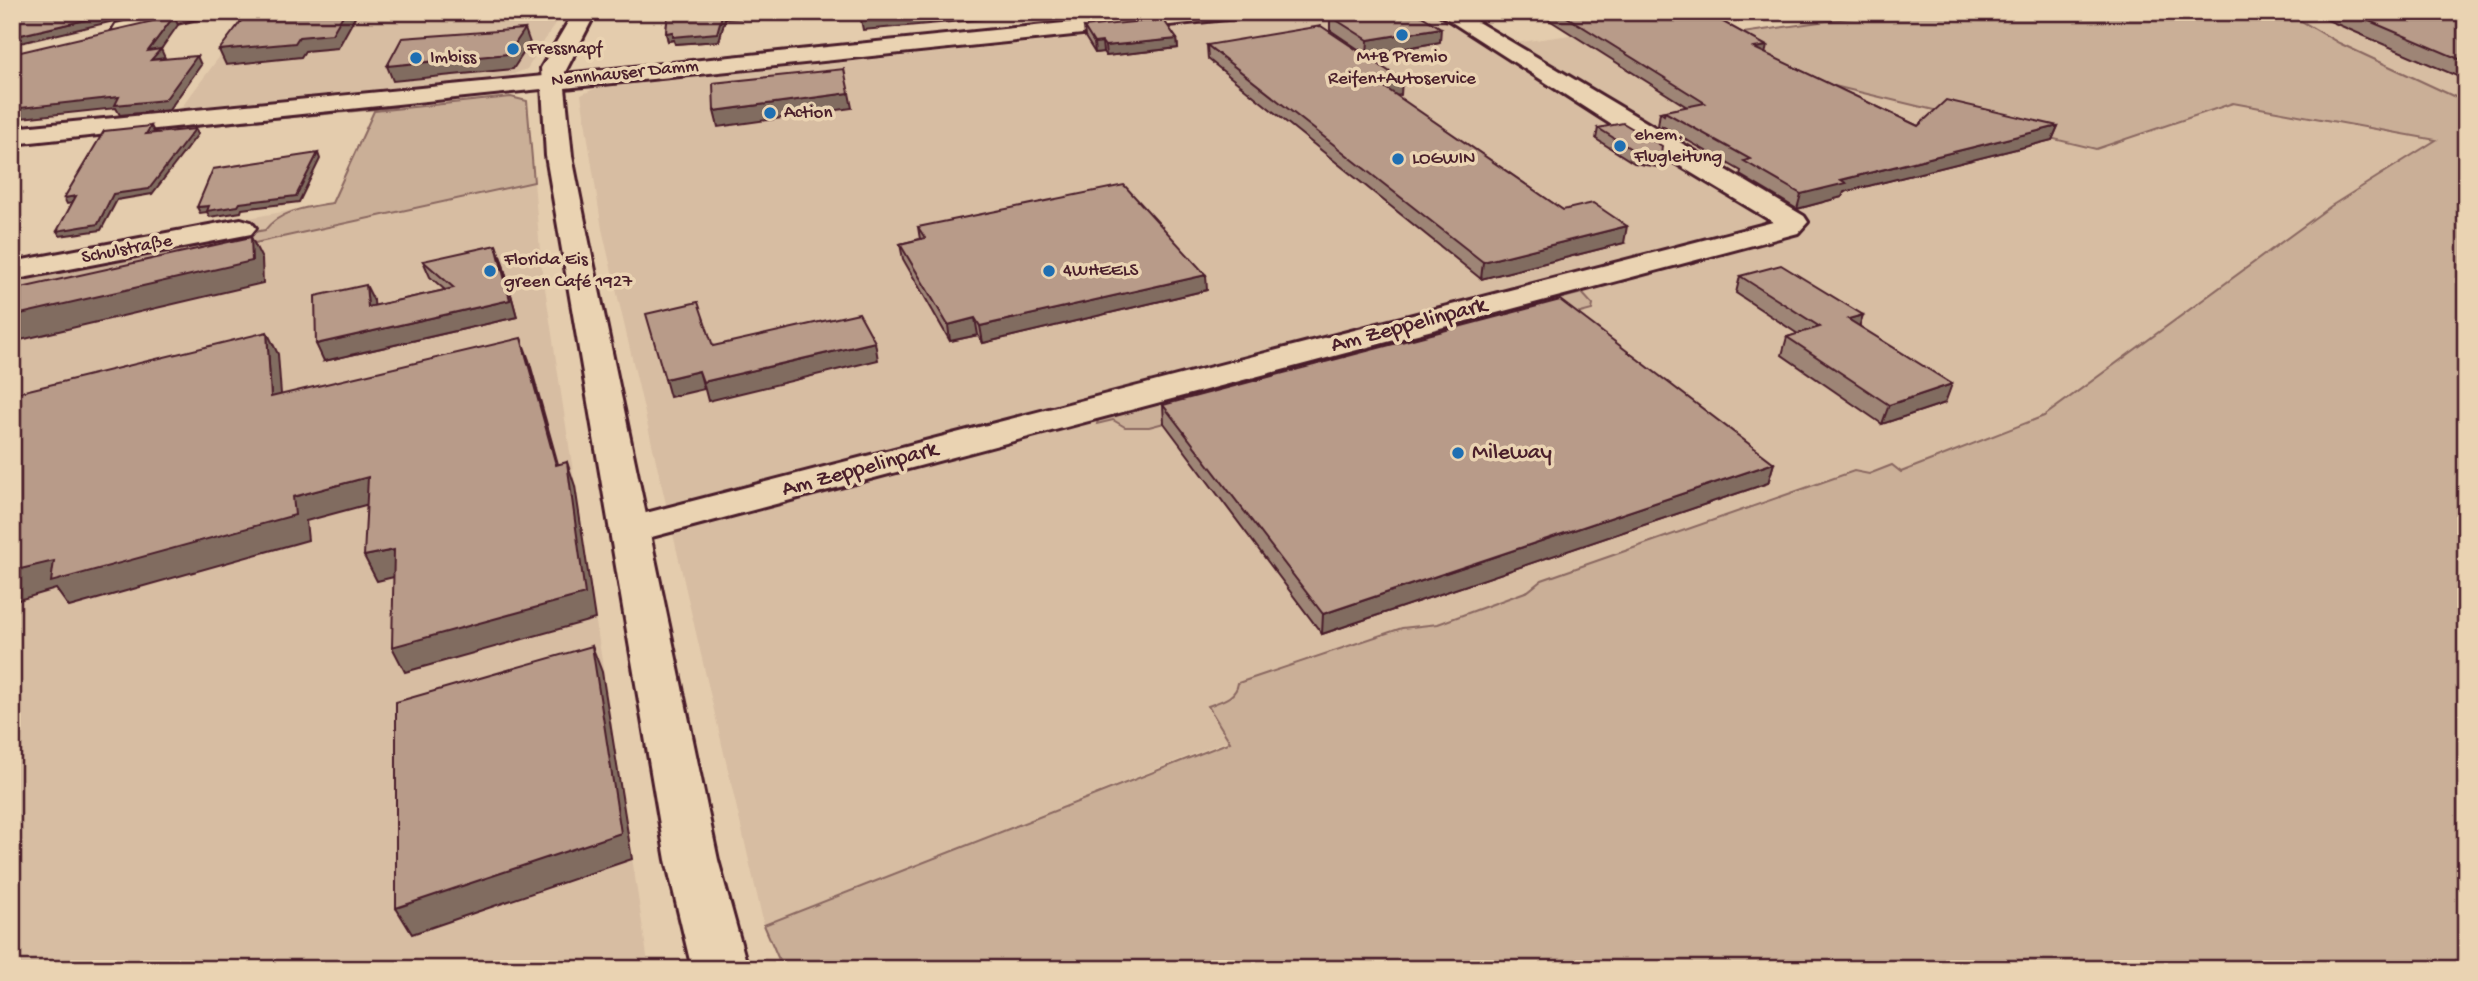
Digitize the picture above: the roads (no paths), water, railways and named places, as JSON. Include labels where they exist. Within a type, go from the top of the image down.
[{"type":"street","points":[[101,34],[193,12]]},
{"type":"street","points":[[585,12],[553,68],[559,156],[692,860],[720,969]]},
{"type":"street","name":"Nennhauser Damm","points":[[12,136],[1237,12]]},
{"type":"street","name":"Am Zeppelinpark","points":[[629,530],[1706,249],[1788,227],[1794,222],[1446,12]]},
{"type":"street","name":"Schulstraße","points":[[12,271],[241,228]]},
{"type":"place","name":"M+B Premio Reifen+Autoservice","points":[[1402,35]]},
{"type":"place","name":"Fressnapf","points":[[513,49]]},
{"type":"place","name":"Imbiss","points":[[416,58]]},
{"type":"place","name":"Action","points":[[770,113]]},
{"type":"place","name":"ehem. Flugleitung","points":[[1620,146]]},
{"type":"place","name":"LOGWIN","points":[[1398,159]]},
{"type":"place","name":"Florida Eis green Café 1927","points":[[490,271]]},
{"type":"place","name":"4WHEELS","points":[[1049,271]]},
{"type":"place","name":"Mileway","points":[[1458,453]]}]
